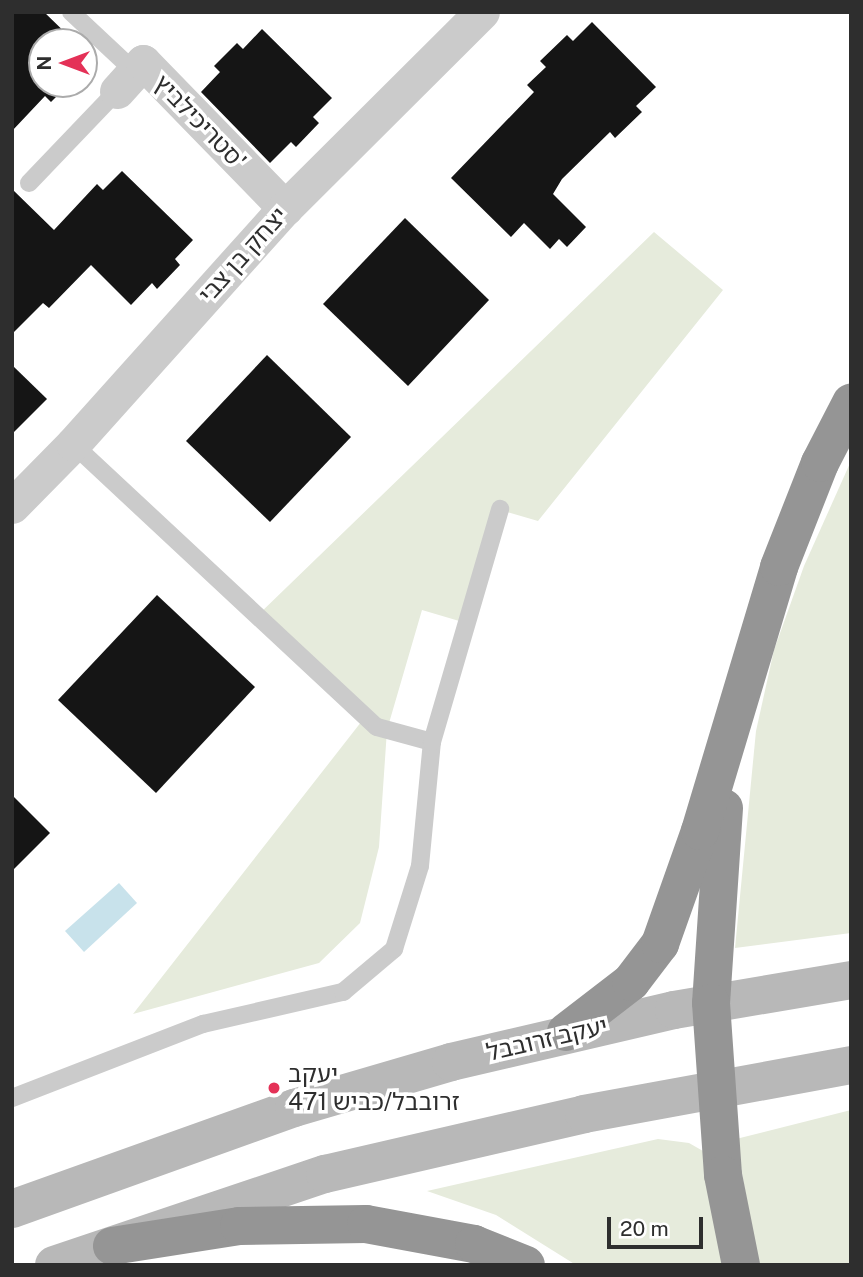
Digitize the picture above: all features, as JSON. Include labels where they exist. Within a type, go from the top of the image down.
[{"type":"highway","points":[[566,1032],[631,982],[660,944],[799,513],[851,403]]},
{"type":"highway","points":[[741,1265],[723,1175],[711,1003],[722,819],[746,684]]},
{"type":"highway","points":[[113,1246],[239,1226],[366,1224],[474,1244],[526,1265]]},
{"type":"main road","name":"יעקב זרובבל","points":[[12,1209],[294,1108],[566,1032],[711,1003],[851,980]]},
{"type":"main road","points":[[54,1265],[325,1174],[584,1114],[851,1065]]},
{"type":"street","name":"יצחק בן צבי","points":[[12,506],[74,444],[285,208],[482,12]]},
{"type":"street","name":"סטריכילביץ'","points":[[126,80],[143,62],[285,208]]},
{"type":"lane","points":[[29,183],[126,80],[71,12]]},
{"type":"lane","points":[[74,444],[377,727],[432,742]]},
{"type":"lane","points":[[12,1098],[203,1024],[344,992],[394,949],[420,866],[432,742],[500,509]]},
{"type":"shaded area","points":[[654,232],[723,290],[538,521],[500,510],[466,623],[422,610],[387,730],[379,847],[360,923],[319,963],[133,1014],[365,717],[257,616]]},
{"type":"shaded area","points":[[851,461],[851,933],[735,948],[756,731],[774,650],[804,566]]},
{"type":"shaded area","points":[[851,1110],[851,1265],[758,1265],[736,1139]]},
{"type":"shaded area","points":[[658,1139],[689,1143],[703,1151],[723,1265],[576,1265],[496,1215],[427,1191]]},
{"type":"water","points":[[119,883],[137,903],[84,952],[65,931]]},
{"type":"building","points":[[12,12],[44,12],[61,28],[28,28],[28,98],[43,98],[12,131]]},
{"type":"building","points":[[592,22],[656,87],[636,106],[642,112],[615,138],[610,132],[562,179],[553,194],[586,227],[567,247],[559,239],[550,249],[524,223],[511,237],[451,178],[534,92],[527,85],[546,67],[540,61],[567,35],[573,41]]},
{"type":"building","points":[[262,29],[332,98],[313,117],[319,123],[296,147],[291,142],[270,163],[201,92],[220,72],[214,66],[237,43],[243,49]]},
{"type":"building","points":[[122,171],[193,240],[175,259],[180,265],[157,289],[152,283],[131,305],[91,265],[49,308],[43,303],[12,334],[12,189],[54,230],[97,184],[103,190]]},
{"type":"building","points":[[405,218],[489,300],[408,386],[323,304]]},
{"type":"building","points":[[267,355],[351,437],[270,522],[186,441]]},
{"type":"building","points":[[12,365],[47,399],[12,434]]},
{"type":"building","points":[[157,595],[255,687],[156,793],[58,700]]},
{"type":"building","points":[[12,795],[50,833],[12,871]]},
{"type":"place","name":"יעקב זרובבל/כביש 471","points":[[274,1088]]}]
